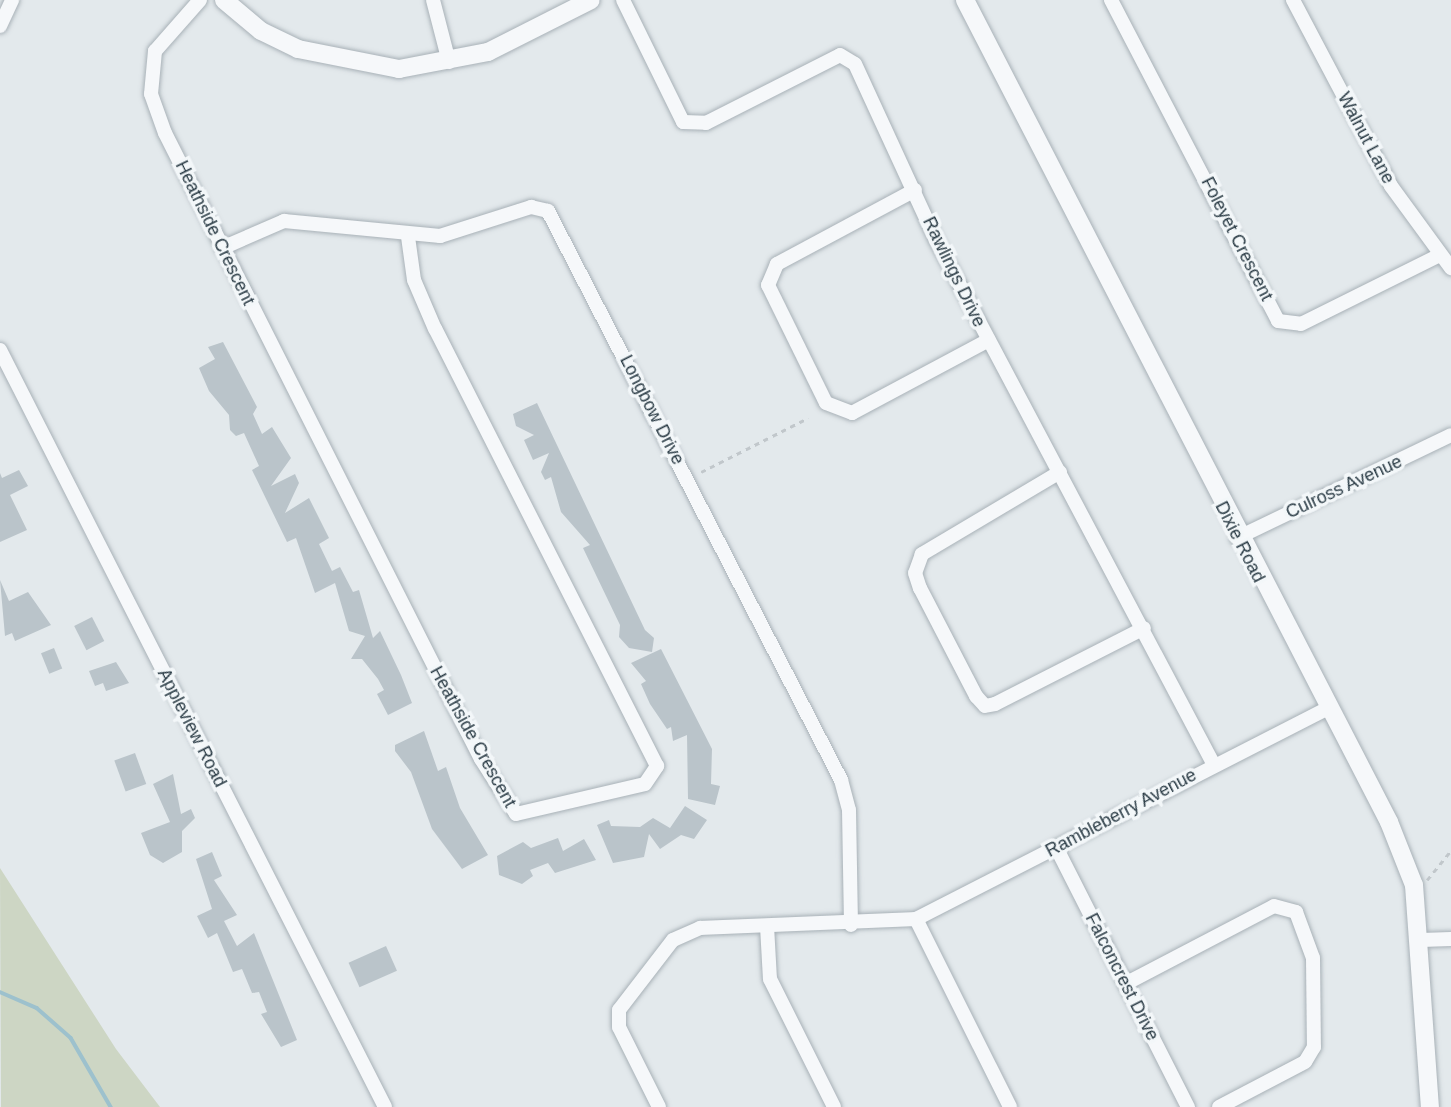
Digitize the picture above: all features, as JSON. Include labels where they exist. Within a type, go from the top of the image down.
[{"type":"street","points":[[0,26],[12,0]]},
{"type":"street","name":"Heathside Crescent","points":[[200,0],[155,51],[150,78],[165,132],[481,759],[516,814],[645,784],[657,766],[435,329],[414,281],[408,237]]},
{"type":"street","points":[[224,0],[261,32],[298,49],[359,65],[449,62],[488,52],[591,0]]},
{"type":"street","points":[[433,0],[449,62]]},
{"type":"street","name":"Rawlings Drive","points":[[623,0],[683,122],[706,123],[840,55],[855,64],[989,340],[1144,628],[1214,765]]},
{"type":"street","name":"Dixie Road","points":[[965,0],[1237,538],[1326,709],[1389,822],[1415,896],[1421,940],[1430,1107]]},
{"type":"street","name":"Foleyet Crescent","points":[[1111,0],[1278,321],[1301,324],[1440,255]]},
{"type":"street","name":"Walnut Lane","points":[[1293,0],[1391,186],[1451,268]]},
{"type":"street","points":[[915,190],[777,264],[768,285],[826,403],[852,413],[989,340]]},
{"type":"street","name":"Longbow Drive","points":[[222,248],[284,221],[408,237],[440,236],[531,207],[548,211],[559,224],[841,780],[849,810],[851,925]]},
{"type":"street","name":"Appleview Road","points":[[0,350],[385,1107]]},
{"type":"street","name":"Culross Avenue","points":[[1237,538],[1451,435]]},
{"type":"street","points":[[1060,472],[922,554],[917,580],[976,696],[985,706],[995,704],[1144,628]]},
{"type":"street","name":"Rambleberry Avenue","points":[[659,1107],[619,1027],[619,1010],[673,940],[700,928],[851,925],[916,919],[1326,709]]},
{"type":"street","name":"Falconcrest Drive","points":[[1056,847],[1188,1107]]},
{"type":"street","points":[[1125,984],[1274,906],[1296,912],[1313,958],[1314,1047],[1305,1062],[1219,1107]]},
{"type":"street","points":[[916,919],[1010,1107]]},
{"type":"street","points":[[767,926],[770,979],[834,1107]]},
{"type":"street","points":[[1421,940],[1451,939]]},
{"type":"path","points":[[701,472],[808,418]]},
{"type":"path","points":[[1415,896],[1451,850]]},
{"type":"green space","points":[[0,868],[116,1049],[160,1107],[1,1107]]},
{"type":"building","points":[[223,342],[257,407],[253,414],[262,434],[272,427],[291,458],[271,486],[295,474],[299,483],[285,513],[309,498],[329,538],[319,544],[332,571],[340,567],[353,592],[359,590],[373,638],[380,631],[401,675],[412,703],[388,715],[377,694],[384,690],[378,679],[362,659],[351,659],[365,636],[349,631],[335,583],[315,593],[296,538],[287,542],[252,470],[259,466],[244,433],[236,436],[230,430],[229,415],[209,391],[199,368],[215,359],[208,347]]},
{"type":"building","points":[[537,403],[645,630],[654,638],[652,652],[629,648],[619,637],[620,625],[583,548],[590,545],[561,512],[551,477],[545,480],[541,472],[549,453],[533,460],[524,440],[534,435],[516,426],[513,414]]},
{"type":"building","points":[[19,470],[28,486],[10,495],[27,530],[0,542],[0,473],[2,478]]},
{"type":"building","points":[[0,580],[9,601],[28,592],[51,625],[15,641],[12,633],[5,636]]},
{"type":"building","points":[[92,617],[104,641],[86,650],[74,626]]},
{"type":"building","points":[[54,648],[62,668],[49,674],[41,653]]},
{"type":"building","points":[[661,649],[712,749],[711,784],[720,786],[715,805],[688,799],[687,735],[673,741],[671,727],[667,729],[650,704],[641,684],[646,681],[631,663]]},
{"type":"building","points":[[116,662],[129,683],[106,691],[103,683],[95,686],[89,671]]},
{"type":"building","points":[[424,731],[438,771],[446,767],[460,808],[488,855],[462,869],[432,829],[411,772],[395,751],[395,745]]},
{"type":"building","points":[[135,753],[146,784],[126,792],[114,761]]},
{"type":"building","points":[[173,774],[181,814],[191,809],[195,818],[182,831],[182,852],[163,863],[150,855],[141,833],[170,822],[153,784]]},
{"type":"building","points":[[685,806],[707,820],[694,839],[681,835],[660,849],[649,834],[644,857],[613,863],[597,825],[609,820],[611,826],[640,827],[653,818],[670,828]]},
{"type":"building","points":[[558,838],[563,851],[584,839],[596,860],[555,873],[548,863],[530,870],[533,876],[522,884],[499,875],[497,856],[523,842],[531,848]]},
{"type":"building","points":[[212,852],[222,876],[214,880],[237,915],[224,921],[237,946],[254,933],[297,1040],[281,1047],[261,1014],[267,1012],[259,992],[252,993],[242,969],[233,972],[217,933],[208,938],[197,916],[212,909],[196,859]]},
{"type":"building","points":[[386,946],[397,971],[360,987],[349,963]]},
{"type":"waterway","points":[[0,992],[37,1008],[71,1038],[111,1107]]}]
